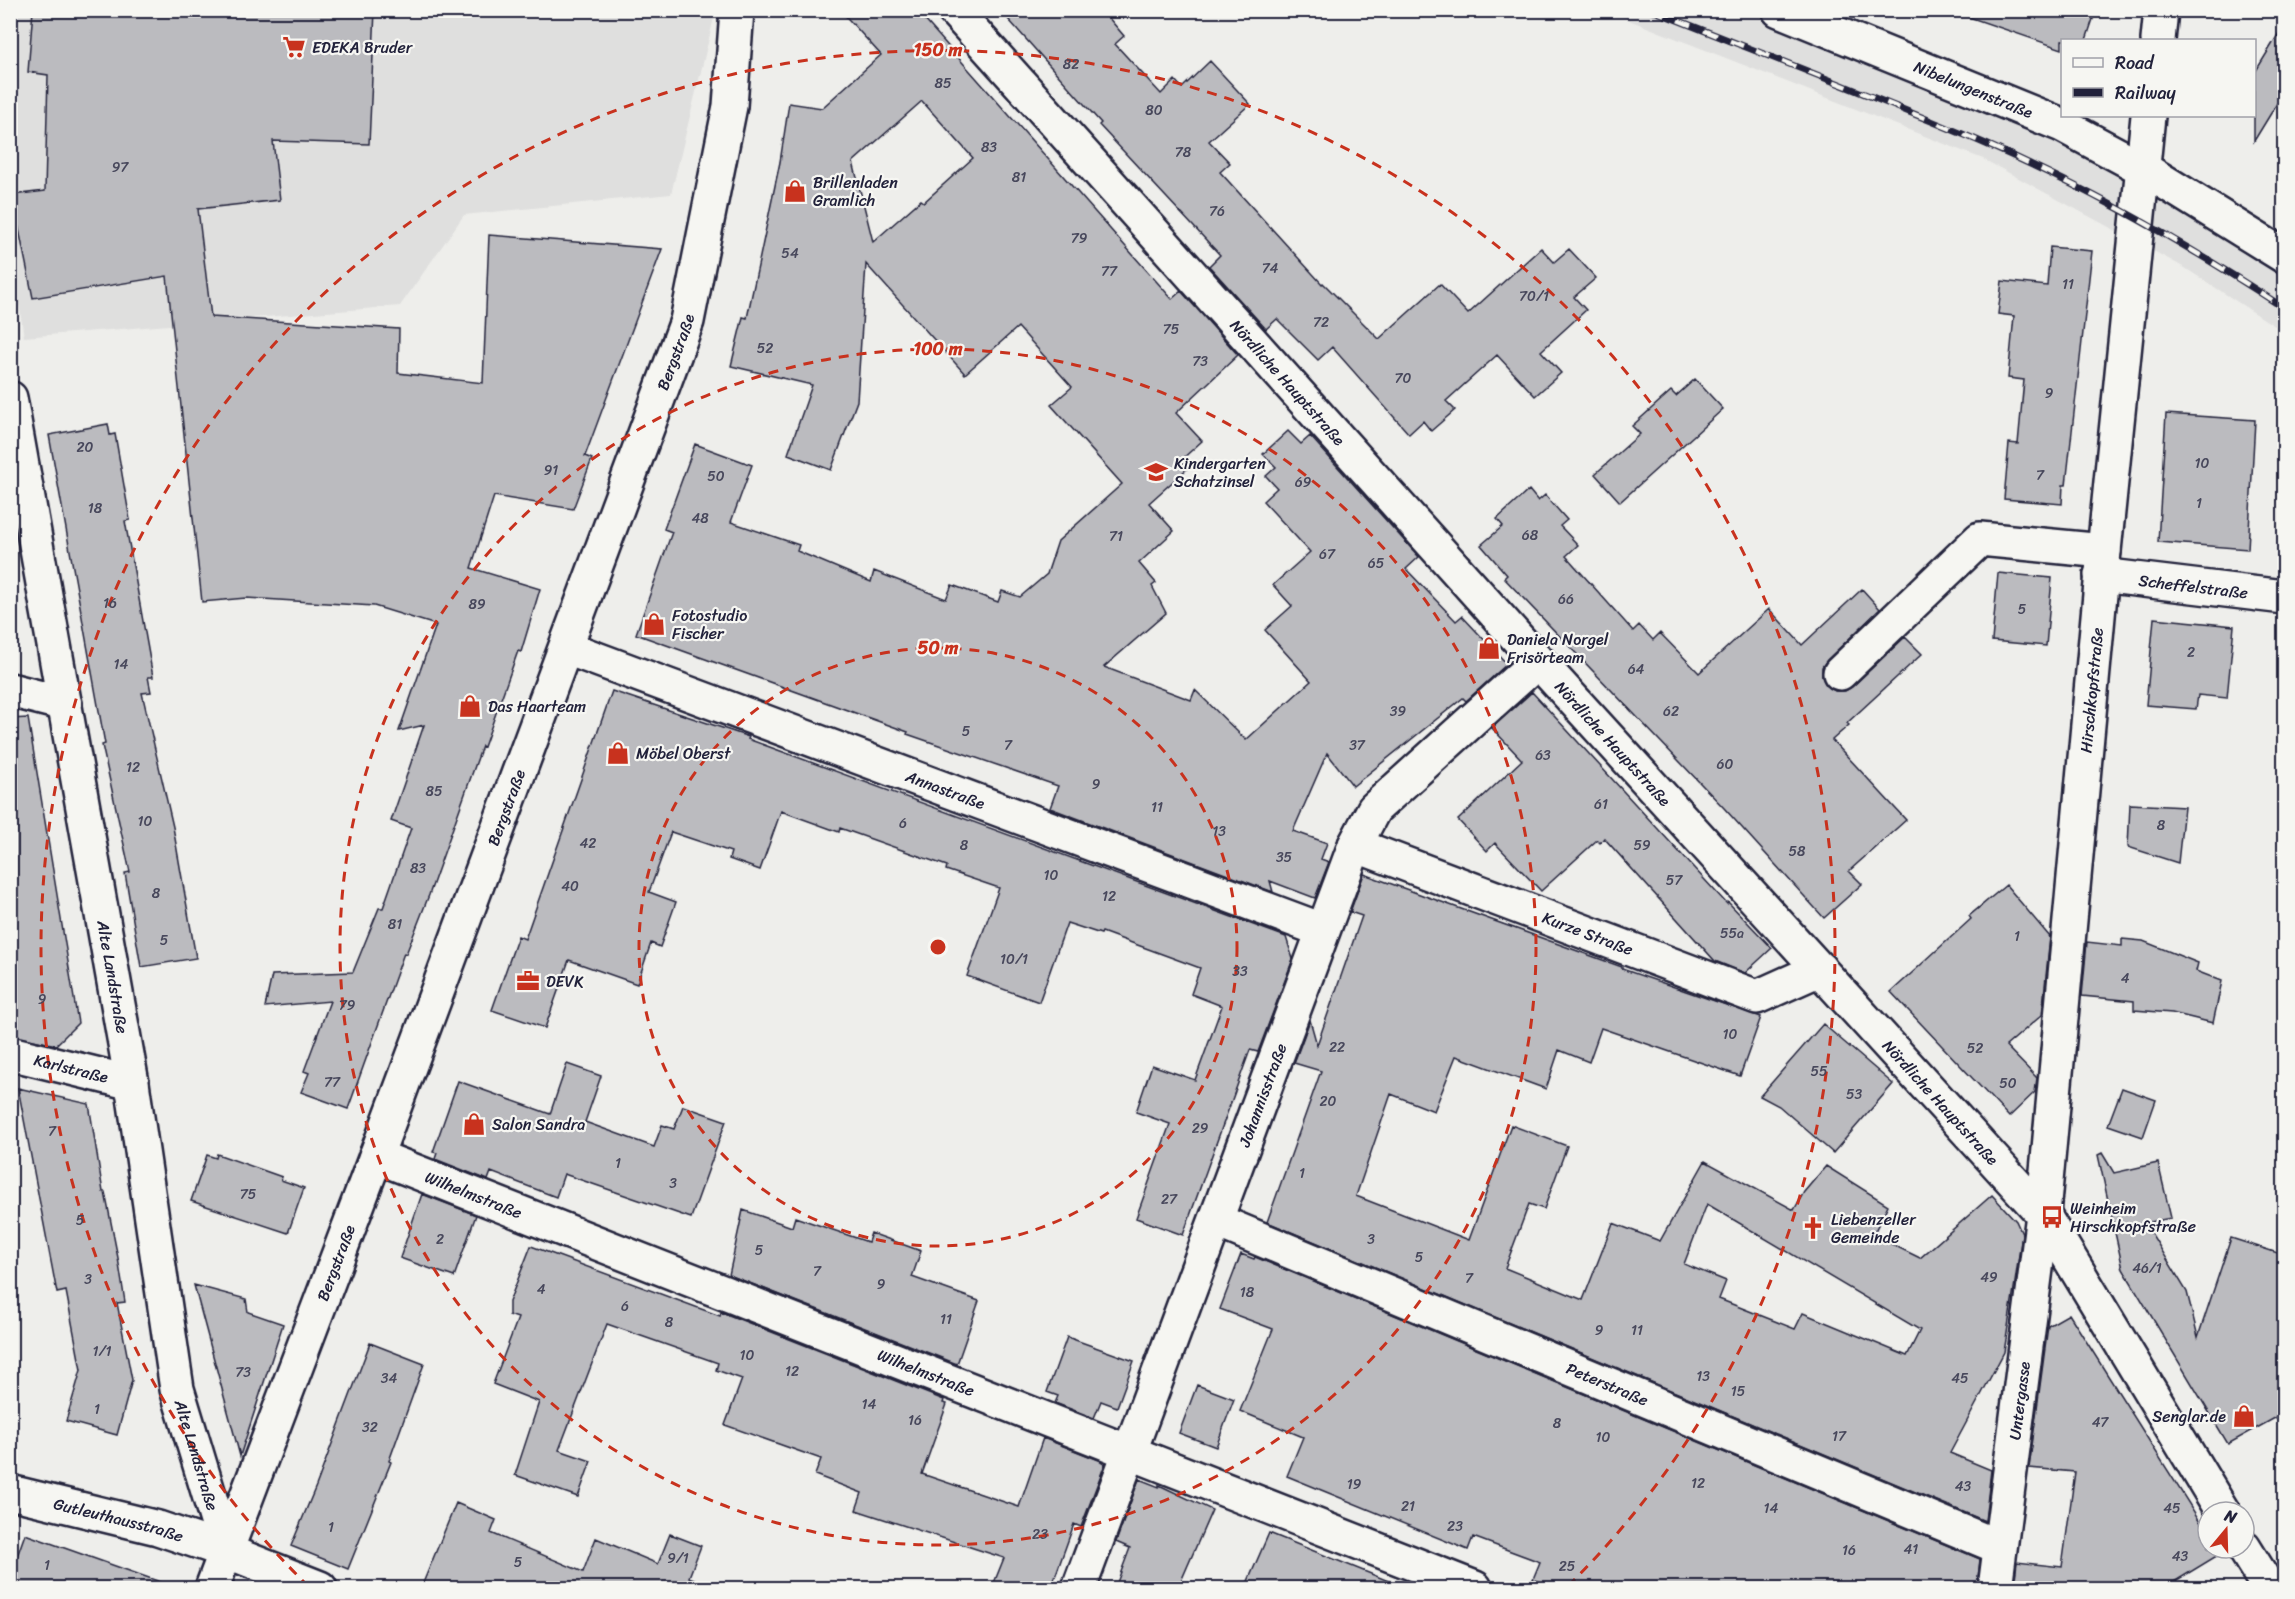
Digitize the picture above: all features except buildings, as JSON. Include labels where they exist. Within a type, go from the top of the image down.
[{"type":"street","name":"Bergstraße","points":[[212,1588],[567,648],[687,321],[730,106],[737,10]]},
{"type":"street","name":"Nördliche Hauptstraße","points":[[954,10],[1538,661],[2043,1214],[2216,1500]]},
{"type":"street","name":"Nibelungenstraße","points":[[1779,10],[2062,125],[2142,168],[2284,256]]},
{"type":"street","points":[[2158,39],[2161,10]]},
{"type":"street","name":"Hirschkopfstraße","points":[[2043,1214],[2102,563],[2148,117]]},
{"type":"street","name":"Alte Landstraße","points":[[10,398],[132,1083],[177,1389],[226,1551]]},
{"type":"street","name":"Scheffelstraße","points":[[1840,674],[1980,539],[2284,597]]},
{"type":"street","name":"Annastraße","points":[[567,648],[1322,930]]},
{"type":"street","name":"Johannisstraße","points":[[1079,1588],[1355,845],[1374,809],[1538,661]]},
{"type":"street","points":[[10,690],[65,704]]},
{"type":"street","name":"Kurze Straße","points":[[1355,845],[1757,997],[1820,969]]},
{"type":"street","name":"Karlstraße","points":[[10,1053],[132,1083]]},
{"type":"street","name":"Wilhelmstraße","points":[[376,1156],[1129,1454],[1475,1588]]},
{"type":"street","name":"Untergasse","points":[[1995,1588],[2043,1214]]},
{"type":"street","name":"Peterstraße","points":[[1217,1221],[1999,1547]]},
{"type":"street","name":"Gutleuthausstraße","points":[[10,1492],[158,1528],[226,1551],[320,1588]]},
{"type":"street","points":[[2252,1560],[2269,1588]]},
{"type":"shaded area","points":[[714,10],[714,18],[671,194],[464,215],[400,306],[24,337],[11,251],[10,11]]},
{"type":"shaded area","points":[[1606,11],[1742,11],[2002,110],[2113,165],[2284,274],[2284,332],[2185,268],[1983,159]]},
{"type":"railway","points":[[1652,10],[1903,109],[2025,161],[2139,220],[2284,308]]},
{"type":"place","name":"EDEKA Bruder","points":[[294,47]]},
{"type":"place","name":"Brillenladen Gramlich","points":[[795,191]]},
{"type":"place","name":"Kindergarten Schatzinsel","points":[[1156,472]]},
{"type":"place","name":"Fotostudio Fischer","points":[[654,624]]},
{"type":"place","name":"Daniela Norgel Frisörteam","points":[[1489,648]]},
{"type":"place","name":"Das Haarteam","points":[[470,706]]},
{"type":"place","name":"Möbel Oberst","points":[[618,753]]},
{"type":"place","name":"DEVK","points":[[528,981]]},
{"type":"place","name":"Salon Sandra","points":[[474,1124]]},
{"type":"place","name":"Weinheim Hirschkopfstraße","points":[[2052,1217]]},
{"type":"place","name":"Liebenzeller Gemeinde","points":[[1813,1228]]},
{"type":"place","name":"Senglar.de","points":[[2244,1416]]}]
